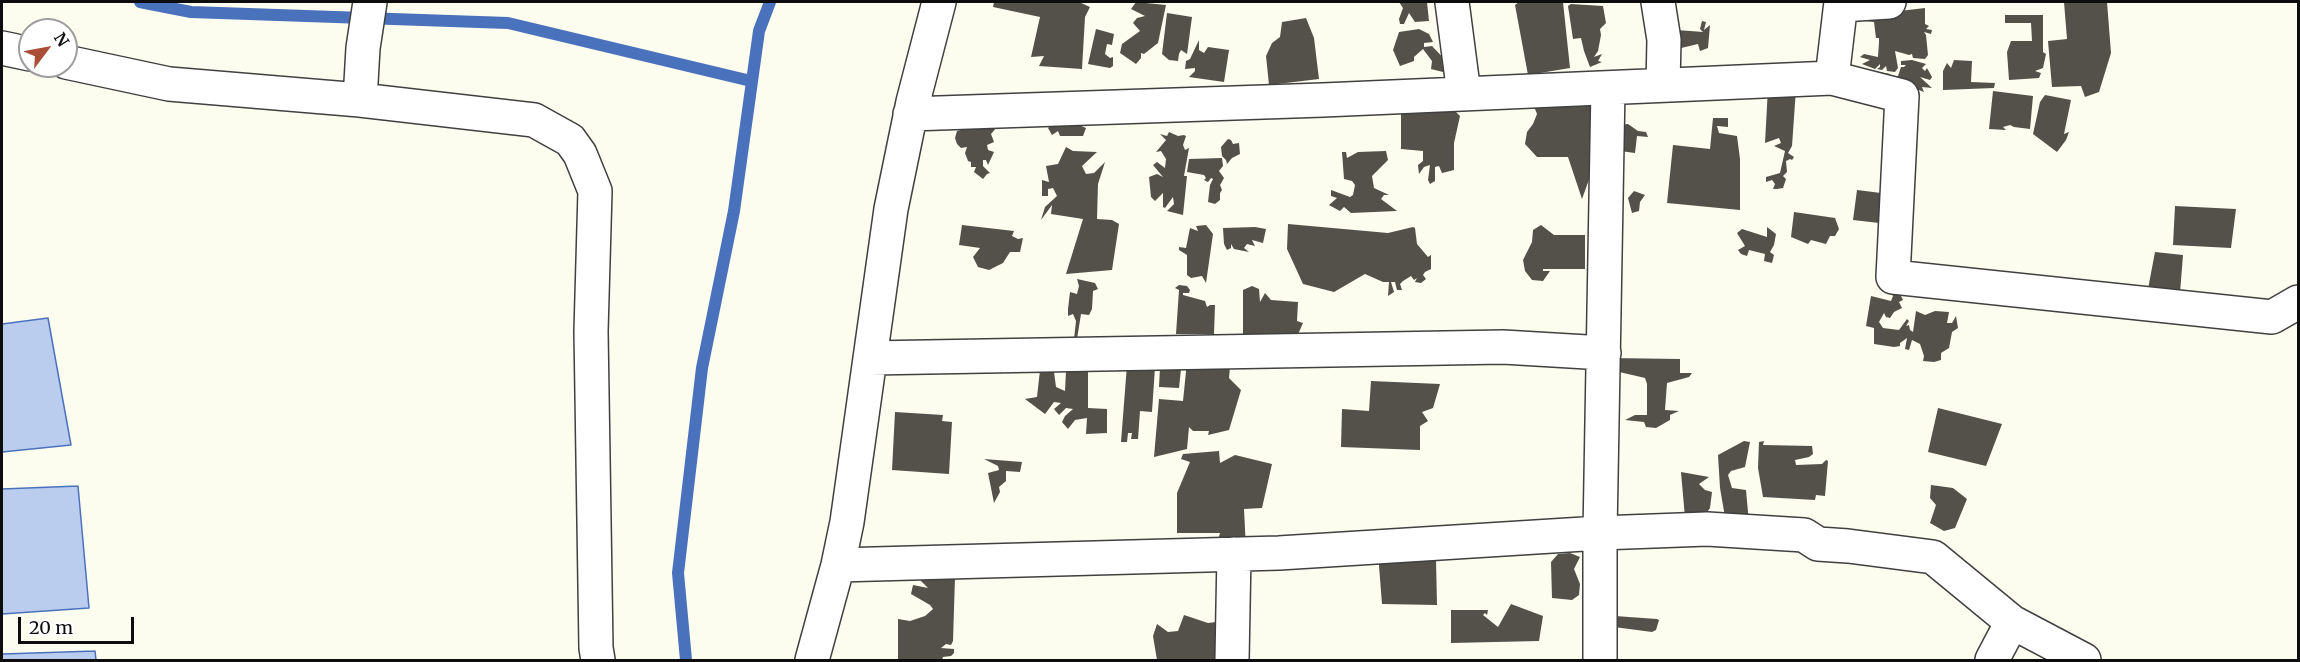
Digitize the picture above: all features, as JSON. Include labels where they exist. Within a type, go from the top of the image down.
[{"type":"street","points":[[360,100],[363,48],[370,2]]},
{"type":"street","points":[[812,660],[838,565],[847,522],[891,209],[910,114],[939,2]]},
{"type":"street","points":[[1452,2],[1464,94]]},
{"type":"street","points":[[1658,2],[1664,40],[1663,85]]},
{"type":"street","points":[[1832,78],[1841,3],[1890,2]]},
{"type":"street","points":[[2,48],[18,51]]},
{"type":"street","points":[[78,65],[169,84],[360,100],[534,120],[570,140],[580,154],[595,191],[591,331],[598,660]]},
{"type":"street","points":[[910,114],[1832,78],[1902,96],[1893,277],[2272,317],[2298,302]]},
{"type":"street","points":[[1600,660],[1608,88]]},
{"type":"street","points":[[870,358],[1503,347],[1604,353]]},
{"type":"street","points":[[838,565],[1234,554],[1707,529],[1804,535],[1818,544],[1933,557],[2013,622],[2084,660]]},
{"type":"street","points":[[1232,660],[1234,554]]},
{"type":"street","points":[[1992,660],[2013,622]]},
{"type":"water","points":[[48,318],[71,445],[2,452],[2,324]]},
{"type":"water","points":[[78,486],[89,608],[2,614],[2,489]]},
{"type":"water","points":[[95,651],[96,660],[2,660],[2,654]]},
{"type":"building","points":[[994,2],[1079,2],[1090,7],[1085,17],[1082,69],[1039,66],[1044,56],[1031,57],[1040,17],[993,7]]},
{"type":"building","points":[[1136,2],[1166,5],[1158,43],[1144,54],[1141,53],[1141,58],[1136,64],[1120,53],[1122,44],[1140,31],[1133,23],[1137,18],[1145,16],[1131,9]]},
{"type":"building","points":[[1399,2],[1427,2],[1429,21],[1415,22],[1409,13],[1404,24],[1400,24],[1399,19],[1403,8]]},
{"type":"building","points":[[1519,2],[1563,2],[1570,68],[1528,75],[1515,5]]},
{"type":"building","points":[[2064,2],[2107,2],[2111,53],[2099,92],[2085,97],[2081,86],[2052,87],[2048,41],[2067,39]]},
{"type":"building","points":[[1571,4],[1603,6],[1606,23],[1600,29],[1598,51],[1594,57],[1602,54],[1598,61],[1602,62],[1590,67],[1581,38],[1573,39],[1568,6]]},
{"type":"building","points":[[1925,8],[1925,24],[1929,26],[1926,29],[1932,30],[1931,34],[1924,32],[1928,55],[1925,59],[1913,58],[1912,54],[1895,51],[1898,68],[1895,72],[1887,71],[1886,66],[1882,70],[1877,69],[1880,64],[1875,69],[1862,64],[1870,60],[1860,57],[1864,54],[1878,57],[1879,42],[1879,38],[1876,38],[1874,22],[1865,21],[1864,17],[1894,18],[1891,12]]},
{"type":"building","points":[[1167,13],[1192,17],[1187,54],[1181,50],[1178,61],[1169,60],[1162,54]]},
{"type":"building","points":[[2005,15],[2043,15],[2043,52],[2046,54],[2043,68],[2035,71],[2041,73],[2039,78],[2009,80],[2007,52],[2011,41],[2032,41],[2031,23],[2005,23]]},
{"type":"building","points":[[1306,18],[1314,38],[1319,79],[1269,85],[1266,56],[1272,43],[1280,37],[1282,22]]},
{"type":"building","points":[[1702,21],[1706,22],[1704,30],[1710,25],[1708,48],[1700,51],[1698,44],[1677,49],[1677,30],[1703,32],[1700,29]]},
{"type":"building","points":[[1096,29],[1114,34],[1112,45],[1107,44],[1105,54],[1110,58],[1113,57],[1113,66],[1110,68],[1088,64]]},
{"type":"building","points":[[1419,29],[1429,34],[1433,42],[1424,43],[1424,47],[1432,46],[1450,65],[1443,72],[1431,69],[1432,61],[1423,49],[1414,57],[1414,61],[1400,66],[1393,50],[1399,32]]},
{"type":"building","points":[[1199,40],[1199,50],[1204,53],[1208,47],[1229,50],[1224,82],[1189,77],[1195,68],[1185,69],[1186,61],[1190,59]]},
{"type":"building","points":[[1912,60],[1926,64],[1922,68],[1925,71],[1927,68],[1932,77],[1930,80],[1920,77],[1932,88],[1922,87],[1924,92],[1915,91],[1868,73],[1867,70],[1890,74],[1887,78],[1890,79],[1898,76],[1901,67],[1906,65],[1901,65],[1901,61]]},
{"type":"building","points":[[1954,60],[1972,61],[1971,82],[1995,83],[1994,88],[1943,90],[1943,71],[1947,63],[1951,68]]},
{"type":"building","points":[[1768,88],[1796,89],[1792,146],[1788,153],[1794,157],[1786,161],[1787,172],[1783,176],[1786,179],[1783,188],[1777,189],[1773,189],[1775,184],[1772,180],[1766,182],[1766,177],[1780,173],[1785,151],[1774,146],[1781,143],[1779,138],[1765,143]]},
{"type":"building","points":[[1993,91],[2033,96],[2030,129],[2010,125],[2003,127],[2006,130],[1989,129]]},
{"type":"building","points":[[1595,92],[1600,149],[1582,199],[1568,157],[1537,157],[1525,144],[1527,132],[1537,114],[1524,98]]},
{"type":"building","points":[[2045,95],[2071,100],[2064,134],[2069,132],[2057,152],[2033,134],[2040,102]]},
{"type":"building","points":[[1424,103],[1454,110],[1460,116],[1454,143],[1454,170],[1442,173],[1439,166],[1435,167],[1435,181],[1430,184],[1428,180],[1430,165],[1424,167],[1419,174],[1418,165],[1423,161],[1423,151],[1401,149],[1401,114],[1424,113]]},
{"type":"building","points":[[1078,118],[1079,125],[1086,128],[1083,136],[1060,136],[1058,131],[1052,135],[1048,128],[1052,124]]},
{"type":"building","points":[[1713,118],[1728,118],[1728,127],[1717,126],[1719,133],[1737,136],[1740,159],[1740,210],[1667,203],[1673,145],[1710,149]]},
{"type":"building","points":[[1628,124],[1638,131],[1646,132],[1648,137],[1637,136],[1635,153],[1620,151],[1617,125]]},
{"type":"building","points":[[952,127],[997,127],[991,134],[994,142],[987,145],[988,150],[994,152],[988,165],[986,160],[983,160],[983,166],[990,173],[983,179],[974,172],[976,167],[971,167],[971,162],[968,161],[965,153],[967,147],[961,148],[957,144],[955,138],[957,131],[961,130]]},
{"type":"building","points":[[1169,132],[1178,136],[1186,136],[1183,145],[1185,150],[1189,148],[1184,176],[1187,176],[1183,215],[1167,211],[1174,204],[1173,197],[1165,208],[1163,207],[1163,193],[1155,201],[1151,197],[1149,177],[1157,174],[1163,177],[1153,165],[1157,162],[1165,168],[1166,159],[1161,151],[1156,152],[1166,140],[1160,134],[1167,136]]},
{"type":"building","points":[[1228,139],[1233,144],[1239,143],[1240,154],[1227,164],[1222,156],[1221,147]]},
{"type":"building","points":[[1066,147],[1073,151],[1097,152],[1082,166],[1086,174],[1094,173],[1105,162],[1098,184],[1097,219],[1112,220],[1119,224],[1112,270],[1066,274],[1083,219],[1051,214],[1052,205],[1041,220],[1045,207],[1057,196],[1053,188],[1048,189],[1048,196],[1042,196],[1042,180],[1049,182],[1046,166],[1058,164]]},
{"type":"building","points":[[1386,151],[1388,160],[1372,176],[1374,188],[1389,195],[1384,195],[1381,199],[1397,211],[1351,213],[1344,207],[1340,211],[1329,205],[1337,198],[1331,196],[1331,190],[1350,197],[1353,195],[1355,185],[1352,181],[1344,179],[1342,152],[1346,152],[1347,158],[1358,152]]},
{"type":"building","points":[[1222,158],[1223,166],[1219,171],[1224,178],[1220,185],[1222,190],[1220,200],[1215,204],[1208,202],[1213,179],[1211,178],[1208,182],[1204,180],[1206,178],[1204,175],[1187,172],[1189,159]]},
{"type":"building","points":[[1857,190],[1889,194],[1888,224],[1853,220]]},
{"type":"building","points":[[1634,191],[1645,195],[1640,202],[1639,211],[1632,213],[1628,198]]},
{"type":"building","points":[[2175,206],[2236,209],[2231,248],[2173,245]]},
{"type":"building","points":[[1794,212],[1835,218],[1839,229],[1835,236],[1830,236],[1826,244],[1811,240],[1808,244],[1791,237]]},
{"type":"building","points":[[1288,224],[1388,233],[1413,227],[1417,244],[1428,257],[1431,255],[1431,269],[1425,272],[1423,275],[1426,279],[1421,283],[1415,282],[1417,278],[1414,280],[1411,276],[1403,281],[1400,284],[1402,290],[1397,290],[1395,282],[1391,282],[1394,292],[1388,296],[1389,282],[1383,282],[1365,274],[1334,292],[1303,284],[1287,249]]},
{"type":"building","points":[[962,225],[1014,231],[1012,236],[1018,239],[1023,238],[1020,252],[1010,252],[1003,263],[989,270],[978,267],[973,257],[980,248],[959,245]]},
{"type":"building","points":[[1206,225],[1213,234],[1206,283],[1202,276],[1191,278],[1187,275],[1187,255],[1179,250],[1179,247],[1186,248],[1190,228],[1198,231],[1196,226]]},
{"type":"building","points":[[1541,225],[1554,235],[1585,235],[1585,269],[1543,269],[1543,271],[1550,271],[1543,281],[1532,280],[1525,271],[1523,260],[1532,242],[1533,230]]},
{"type":"building","points":[[1767,227],[1776,234],[1770,252],[1774,255],[1772,263],[1764,261],[1765,254],[1749,250],[1747,256],[1741,254],[1738,250],[1745,246],[1737,233],[1742,229],[1767,237]]},
{"type":"building","points":[[1223,228],[1266,229],[1263,243],[1252,240],[1255,246],[1247,244],[1244,248],[1249,252],[1234,249],[1231,244],[1231,248],[1227,250],[1224,244]]},
{"type":"building","points":[[2155,252],[2183,255],[2180,293],[2148,289]]},
{"type":"building","points":[[1077,279],[1095,283],[1098,289],[1093,291],[1092,309],[1089,315],[1081,314],[1077,339],[1074,339],[1076,321],[1073,314],[1068,316],[1068,309],[1070,292],[1077,294],[1079,286]]},
{"type":"building","points":[[1179,285],[1187,286],[1190,290],[1189,293],[1183,293],[1183,295],[1205,301],[1207,307],[1215,305],[1214,334],[1176,334],[1179,290],[1175,288]]},
{"type":"building","points":[[1252,286],[1259,289],[1260,302],[1265,293],[1271,300],[1298,302],[1297,321],[1303,323],[1296,339],[1243,337],[1243,290]]},
{"type":"building","points":[[1888,288],[1905,293],[1901,296],[1903,300],[1899,302],[1902,308],[1894,312],[1890,318],[1884,313],[1879,322],[1883,328],[1899,330],[1907,319],[1909,321],[1906,326],[1909,325],[1913,332],[1916,311],[1925,315],[1935,311],[1949,312],[1947,323],[1952,323],[1956,316],[1958,328],[1952,332],[1949,348],[1941,353],[1941,360],[1923,361],[1924,356],[1920,344],[1912,340],[1909,350],[1905,349],[1907,338],[1900,343],[1900,346],[1874,344],[1874,328],[1866,326],[1871,296],[1891,301],[1893,296]]},
{"type":"building","points":[[1611,358],[1680,359],[1680,373],[1692,373],[1689,377],[1667,383],[1665,410],[1679,411],[1670,415],[1670,420],[1656,428],[1646,427],[1644,422],[1625,420],[1635,415],[1647,415],[1647,384],[1645,378],[1615,371]]},
{"type":"building","points":[[1187,362],[1230,367],[1229,378],[1241,390],[1229,430],[1208,435],[1209,431],[1193,431],[1189,427],[1187,449],[1154,457],[1159,399],[1183,401]]},
{"type":"building","points":[[1127,365],[1155,367],[1152,412],[1140,411],[1138,439],[1131,439],[1132,433],[1128,433],[1127,442],[1121,442]]},
{"type":"building","points":[[1160,367],[1181,369],[1179,388],[1159,387]]},
{"type":"building","points":[[1040,370],[1054,372],[1056,387],[1065,391],[1066,371],[1088,371],[1088,408],[1107,409],[1107,433],[1086,434],[1087,418],[1075,420],[1068,429],[1062,422],[1073,409],[1066,408],[1059,415],[1054,409],[1061,403],[1054,402],[1045,414],[1025,399],[1037,397]]},
{"type":"building","points":[[1371,381],[1440,384],[1433,408],[1422,412],[1428,421],[1420,426],[1420,450],[1341,447],[1342,409],[1369,411]]},
{"type":"building","points":[[1938,408],[2002,424],[1986,466],[1928,452]]},
{"type":"building","points":[[895,412],[943,415],[942,421],[952,422],[949,474],[892,470]]},
{"type":"building","points":[[1744,441],[1750,442],[1745,467],[1731,471],[1728,475],[1732,488],[1746,490],[1749,523],[1726,523],[1720,488],[1718,455]]},
{"type":"building","points":[[1764,441],[1763,445],[1812,446],[1813,454],[1795,460],[1796,465],[1822,464],[1828,461],[1825,496],[1816,495],[1815,500],[1763,497],[1758,468],[1759,442]]},
{"type":"building","points":[[1219,451],[1220,463],[1235,455],[1272,464],[1262,508],[1244,509],[1246,549],[1215,551],[1220,533],[1177,533],[1177,493],[1190,462],[1181,459],[1183,454]]},
{"type":"building","points":[[984,459],[1022,462],[1020,472],[1006,471],[1006,481],[999,487],[1000,492],[994,503],[988,473],[999,470],[998,466]]},
{"type":"building","points":[[1681,472],[1709,477],[1699,484],[1705,490],[1712,492],[1710,508],[1705,515],[1685,518]]},
{"type":"building","points":[[1931,485],[1953,488],[1967,499],[1955,528],[1944,531],[1930,523],[1936,505],[1930,498]]},
{"type":"building","points":[[1378,553],[1436,559],[1437,605],[1382,604]]},
{"type":"building","points":[[1570,553],[1580,557],[1574,569],[1580,584],[1579,595],[1572,600],[1552,598],[1551,562],[1558,554]]},
{"type":"building","points":[[928,575],[955,577],[953,641],[951,645],[946,644],[941,648],[954,649],[954,653],[943,657],[942,660],[898,660],[898,619],[910,621],[925,616],[933,609],[911,594],[913,585],[928,588],[920,580]]},
{"type":"building","points":[[1511,604],[1543,616],[1539,641],[1451,643],[1451,610],[1488,610],[1487,615],[1485,613],[1483,615],[1498,627]]},
{"type":"building","points":[[1184,615],[1208,623],[1216,622],[1219,626],[1216,660],[1157,660],[1153,636],[1157,624],[1168,632],[1178,631]]},
{"type":"building","points":[[1615,616],[1659,620],[1656,630],[1652,632],[1614,627]]},
{"type":"waterway","points":[[140,2],[191,12],[508,23],[751,81]]},
{"type":"waterway","points":[[686,660],[678,573],[702,368],[734,211],[759,31],[770,2]]}]
